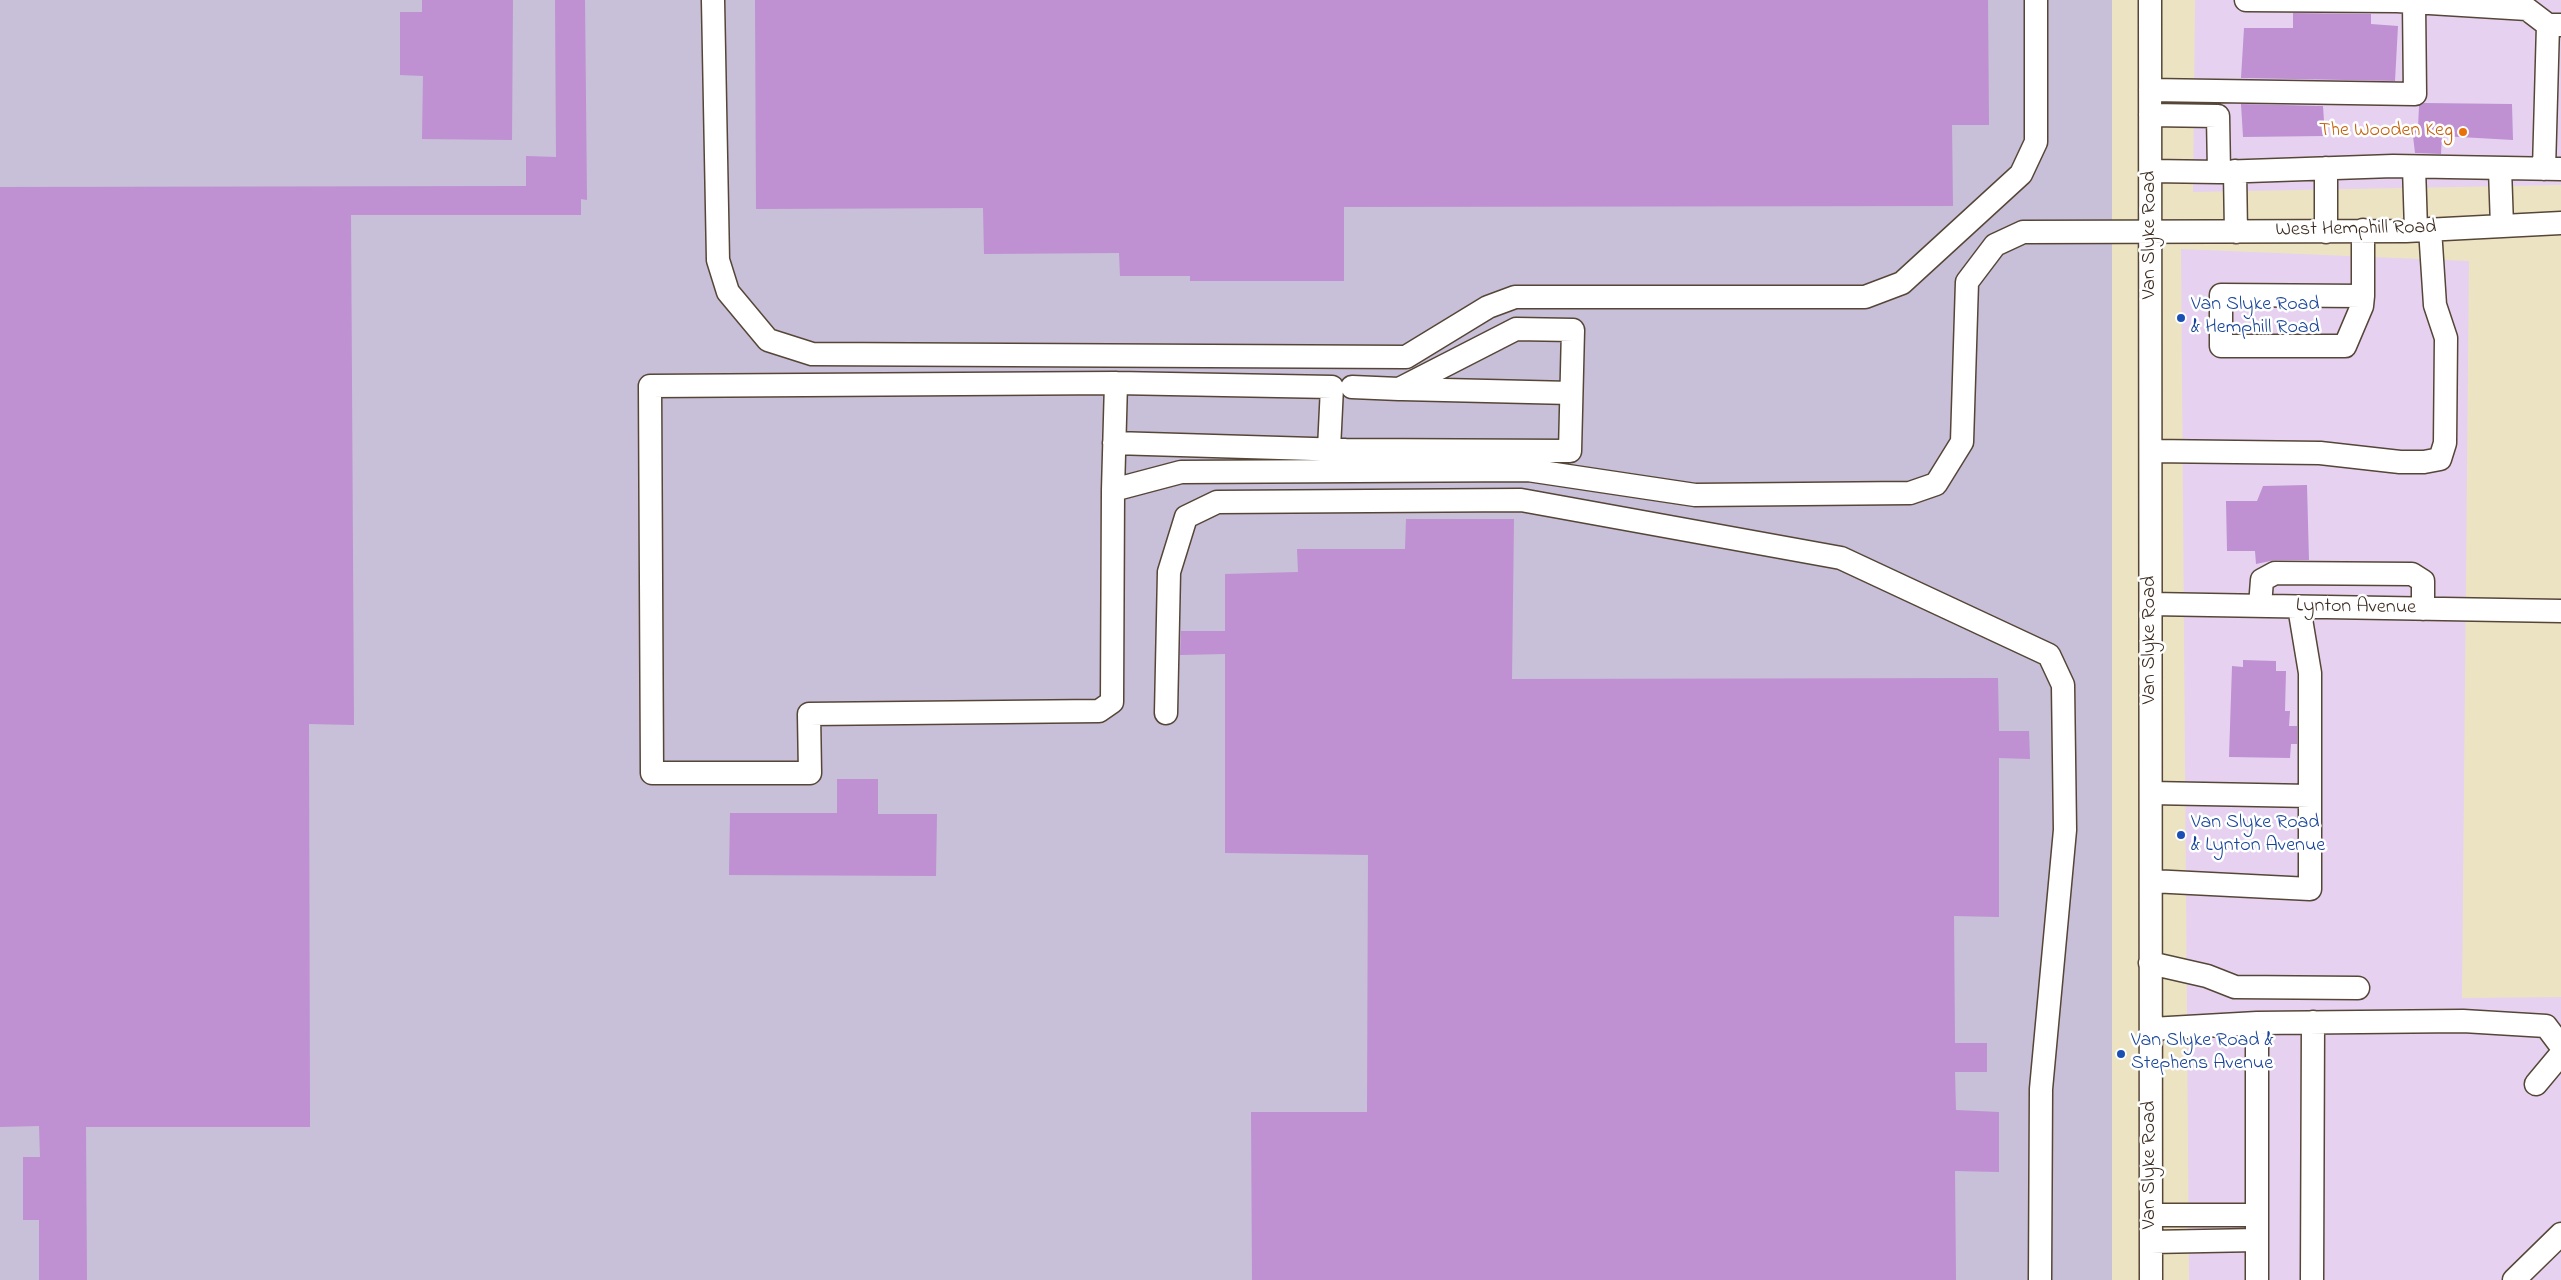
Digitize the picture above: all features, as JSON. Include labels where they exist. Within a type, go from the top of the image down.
[{"type":"street","points":[[713,0],[718,260],[728,292],[768,340],[812,354],[1406,357],[1488,307],[1515,297],[1865,297],[1902,284],[2021,174],[2036,142],[2036,0]]},
{"type":"street","name":"Van Slyke Road","points":[[2150,0],[2152,604],[2151,1280]]},
{"type":"street","points":[[2151,171],[2227,172],[2414,167],[2552,169],[2555,25],[2528,9],[2414,2],[2246,0]]},
{"type":"street","points":[[2150,90],[2415,94],[2414,2]]},
{"type":"street","points":[[2150,115],[2218,116],[2236,232]]},
{"type":"street","points":[[2151,451],[2320,453],[2351,458],[2400,462],[2424,462],[2440,459],[2445,443],[2446,338],[2435,305],[2414,167]]},
{"type":"street","points":[[2326,168],[2326,232]]},
{"type":"street","points":[[2500,169],[2502,226]]},
{"type":"street","name":"West Hemphill Road","points":[[1113,490],[1181,472],[1528,470],[1695,495],[1910,493],[1936,484],[1962,442],[1967,282],[1995,245],[2023,232],[2326,232],[2423,230],[2561,223]]},
{"type":"street","points":[[2362,296],[2221,295],[2221,346],[2345,346],[2362,306],[2363,230]]},
{"type":"street","points":[[1114,443],[1329,449],[1570,451],[1573,330],[1516,329],[1399,389]]},
{"type":"street","points":[[1116,383],[1113,490],[1112,702],[1099,711],[809,714],[810,773],[652,773],[650,386],[1116,383],[1332,387],[1329,449]]},
{"type":"street","points":[[1352,388],[1571,393]]},
{"type":"street","points":[[1166,713],[1169,572],[1186,517],[1217,502],[1521,500],[1841,558],[2049,655],[2063,684],[2065,830],[2041,1089],[2040,1280]]},
{"type":"street","points":[[2260,606],[2262,580],[2275,573],[2412,574],[2423,581],[2423,609]]},
{"type":"street","name":"Lynton Avenue","points":[[2152,604],[2561,611]]},
{"type":"street","points":[[2151,882],[2310,889],[2310,673],[2299,606]]},
{"type":"street","points":[[2151,792],[2310,796]]},
{"type":"street","points":[[2150,963],[2207,976],[2235,987],[2358,988]]},
{"type":"street","points":[[2150,1029],[2257,1023],[2463,1021],[2546,1026],[2561,1046]]},
{"type":"street","points":[[2312,1280],[2313,1022]]},
{"type":"street","points":[[2257,1023],[2257,1280]]},
{"type":"street","points":[[2536,1084],[2561,1054]]},
{"type":"street","points":[[2152,1215],[2257,1215]]},
{"type":"street","points":[[2514,1280],[2561,1234]]},
{"type":"street","points":[[2151,1242],[2257,1240]]},
{"type":"shaded area","points":[[0,0],[2112,0],[2112,1280],[0,1280]]},
{"type":"shaded area","points":[[2195,0],[2561,0],[2561,185],[2193,192]]},
{"type":"shaded area","points":[[2181,249],[2469,261],[2462,998],[2561,997],[2561,1280],[2189,1280]]},
{"type":"building","points":[[422,0],[513,0],[512,140],[422,139],[423,76],[400,75],[400,12],[422,12]]},
{"type":"building","points":[[555,0],[585,0],[587,200],[581,199],[581,215],[351,215],[354,725],[309,724],[310,1127],[86,1127],[87,1280],[39,1280],[39,1220],[23,1220],[23,1157],[40,1157],[39,1126],[0,1127],[0,187],[526,186],[526,156],[556,157]]},
{"type":"building","points":[[755,0],[1988,0],[1989,125],[1952,125],[1953,206],[1344,207],[1344,281],[1190,281],[1190,276],[1120,276],[1119,253],[984,254],[983,208],[756,209]]},
{"type":"building","points":[[2293,13],[2371,14],[2371,24],[2398,26],[2395,81],[2241,78],[2244,28],[2293,28]]},
{"type":"building","name":"The Wooden Keg","points":[[2424,103],[2512,104],[2513,140],[2442,136],[2441,154],[2415,153],[2412,128],[2418,128],[2419,106]]},
{"type":"building","points":[[2241,104],[2323,106],[2325,136],[2243,137]]},
{"type":"building","points":[[2307,485],[2309,560],[2275,560],[2256,564],[2255,551],[2227,551],[2226,501],[2257,501],[2263,486]]},
{"type":"building","points":[[1406,519],[1514,519],[1512,679],[1998,678],[1999,731],[2029,731],[2030,759],[1999,758],[1999,917],[1954,916],[1955,1043],[1987,1043],[1987,1072],[1955,1072],[1956,1110],[1999,1112],[1999,1172],[1955,1171],[1956,1280],[1252,1280],[1251,1112],[1367,1112],[1368,855],[1225,853],[1225,654],[1180,655],[1181,631],[1225,631],[1225,574],[1298,572],[1297,549],[1405,549]]},
{"type":"building","points":[[2243,660],[2276,661],[2276,671],[2286,671],[2285,711],[2290,711],[2289,726],[2297,726],[2297,744],[2291,744],[2290,758],[2229,757],[2232,666],[2243,667]]},
{"type":"building","points":[[837,779],[878,779],[878,814],[937,814],[936,876],[729,875],[730,813],[837,813]]},
{"type":"place","name":"The Wooden Keg","points":[[2463,132]]},
{"type":"place","name":"Van Slyke Road & Hemphill Road","points":[[2181,318]]},
{"type":"place","name":"Van Slyke Road & Lynton Avenue","points":[[2181,835]]},
{"type":"place","name":"Van Slyke Road & Stephens Avenue","points":[[2121,1054]]}]
